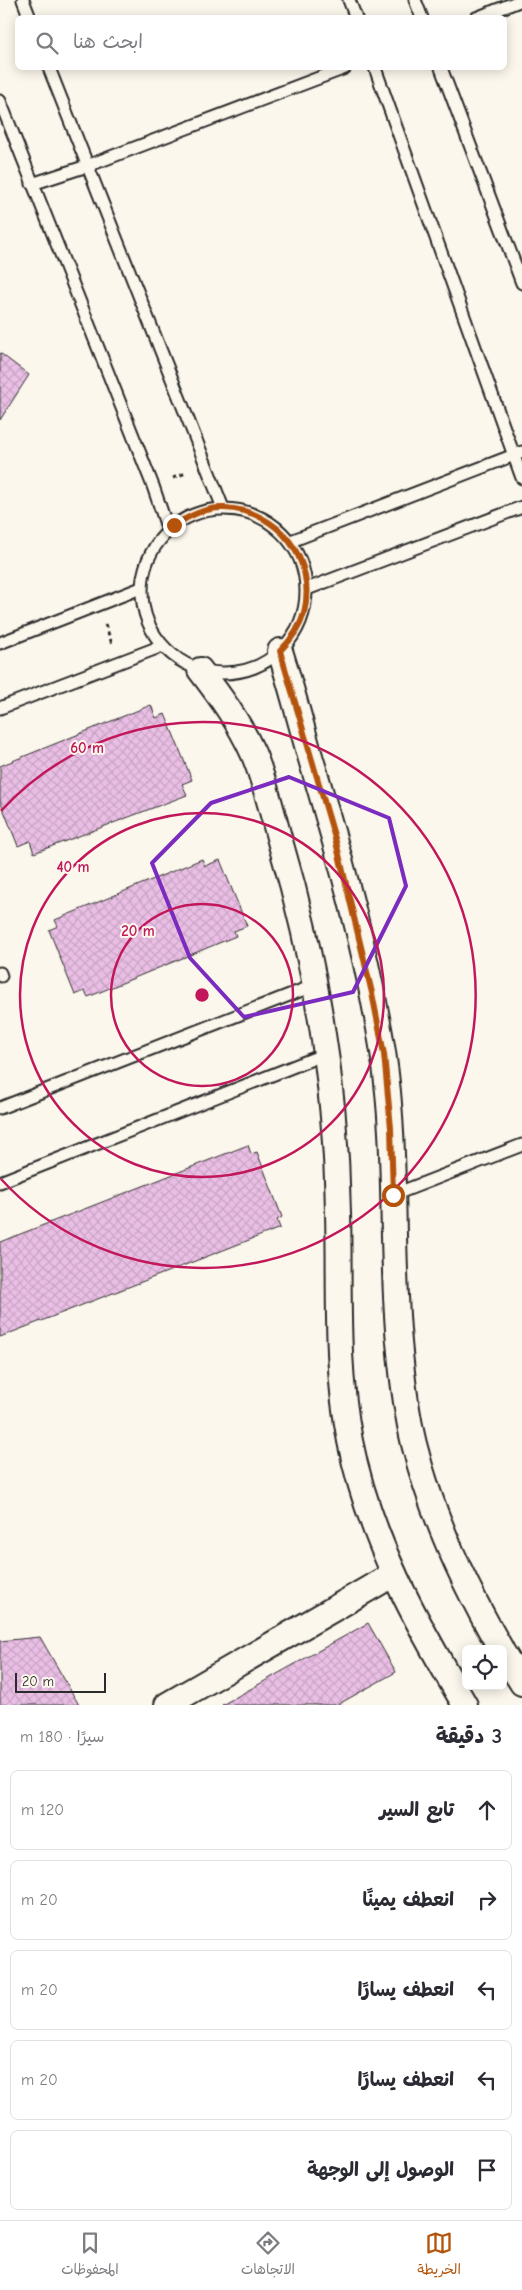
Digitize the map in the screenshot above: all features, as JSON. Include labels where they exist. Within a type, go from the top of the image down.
[{"type":"street","points":[[280,651],[336,842],[372,993],[384,1054],[391,1128],[399,1340],[414,1444],[443,1532],[461,1574],[499,1645]]},
{"type":"street","points":[[200,670],[239,725],[264,782],[291,878],[315,985],[329,1079],[335,1146],[338,1213],[338,1335],[342,1390],[350,1443],[364,1496],[394,1574],[422,1633],[465,1705]]},
{"type":"street","points":[[167,1705],[394,1574]]},
{"type":"street","points":[[507,1659],[522,1683]]},
{"type":"lane","points":[[23,0],[29,15]]},
{"type":"lane","points":[[349,0],[355,15]]},
{"type":"lane","points":[[415,0],[421,15]]},
{"type":"lane","points":[[484,15],[522,0]]},
{"type":"lane","points":[[50,70],[223,508]]},
{"type":"lane","points":[[32,184],[87,166],[340,70]]},
{"type":"lane","points":[[376,70],[518,454],[522,478]]},
{"type":"lane","points":[[442,70],[522,283]]},
{"type":"lane","points":[[0,101],[153,486],[168,530]]},
{"type":"lane","points":[[291,541],[518,454]]},
{"type":"lane","points":[[307,589],[522,507]]},
{"type":"lane","points":[[223,508],[256,515],[272,523],[291,541],[303,564],[307,589],[304,615],[292,638],[274,657],[251,669],[226,674],[200,670],[176,659],[162,646],[145,618],[142,588],[145,567],[156,544],[168,530],[197,512],[223,508]]},
{"type":"lane","points":[[0,643],[142,588]]},
{"type":"lane","points":[[0,708],[162,646]]},
{"type":"lane","points":[[0,1108],[315,985]]},
{"type":"lane","points":[[0,1182],[325,1054]]},
{"type":"lane","points":[[393,1195],[522,1145]]},
{"type":"path","points":[[153,486],[205,465]]},
{"type":"path","points":[[99,604],[118,662]]},
{"type":"highlighted area","points":[[289,777],[389,818],[406,886],[353,992],[244,1017],[190,958],[152,863],[211,803]]},
{"type":"building","points":[[0,353],[29,375],[0,420]]},
{"type":"building","points":[[151,705],[156,718],[165,714],[192,780],[182,784],[187,795],[34,853],[30,841],[18,846],[0,801],[0,766]]},
{"type":"building","points":[[202,859],[205,866],[220,860],[247,926],[234,931],[236,936],[88,997],[85,991],[75,995],[49,930],[58,926],[55,920]]},
{"type":"building","points":[[248,1145],[251,1154],[257,1152],[282,1217],[277,1220],[280,1228],[0,1337],[0,1242]]},
{"type":"building","points":[[368,1623],[396,1672],[337,1705],[222,1705]]},
{"type":"building","points":[[40,1637],[79,1705],[0,1705],[0,1641]]},
{"type":"route","points":[[174,525],[197,512],[223,508],[249,512],[272,523],[291,541],[303,564],[307,589],[304,615],[292,638],[280,651],[336,842],[372,993],[384,1054],[391,1128],[393,1195]]}]
